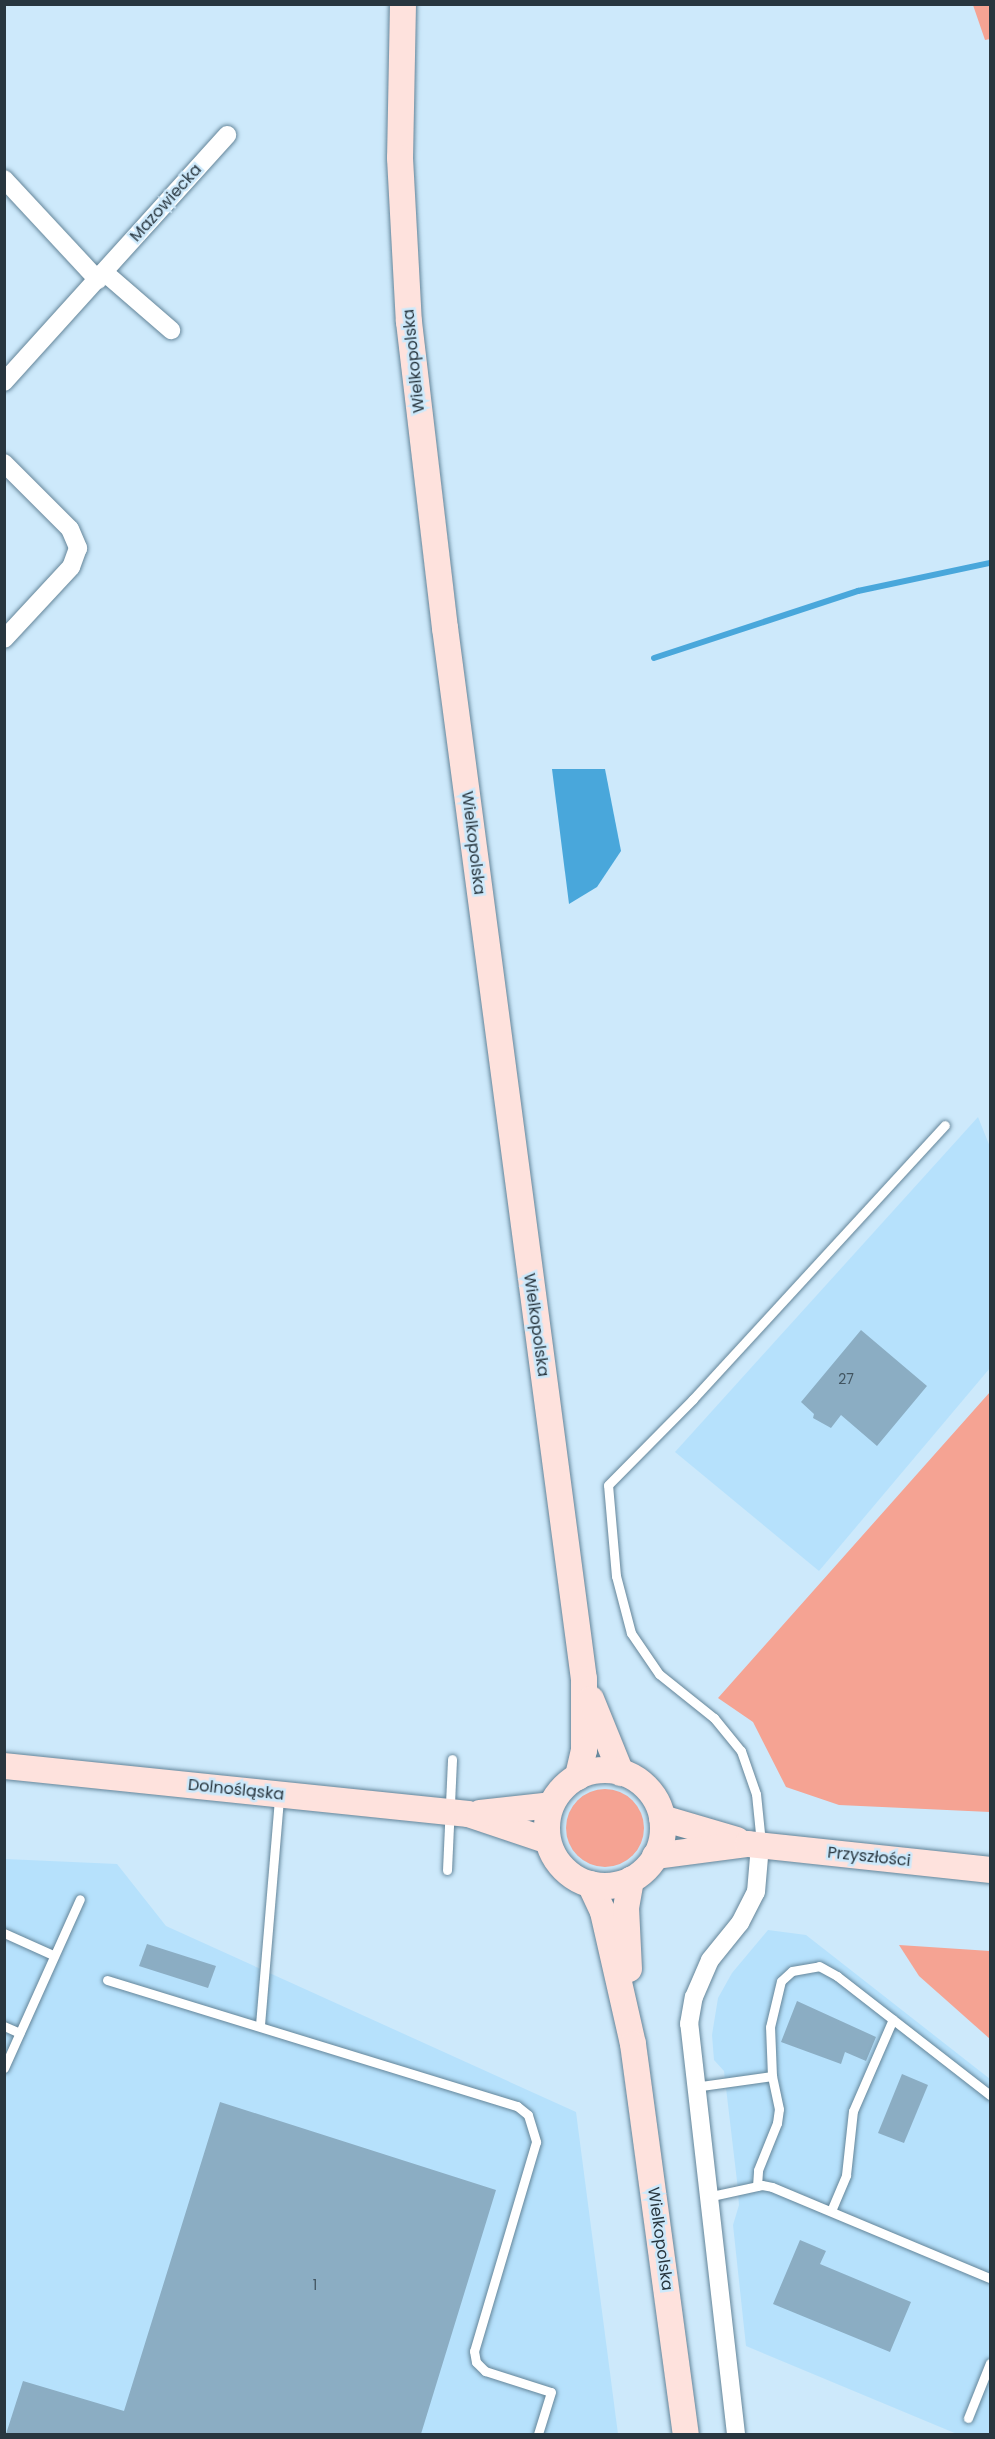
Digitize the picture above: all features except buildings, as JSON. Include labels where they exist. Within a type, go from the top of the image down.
[{"type":"main road","name":"Wielkopolska","points":[[403,4],[400,158],[409,322],[446,640],[584,1679],[584,1749],[578,1777]]},
{"type":"main road","name":"Wielkopolska","points":[[584,1679],[621,1773]]},
{"type":"main road","name":"Dolnośląska","points":[[4,1766],[458,1813],[551,1805]]},
{"type":"main road","points":[[597,1771],[621,1773],[645,1787],[662,1818],[662,1835],[655,1856],[631,1879],[613,1886],[590,1884],[565,1871],[548,1841],[551,1805],[562,1789],[578,1777],[597,1771]]},
{"type":"main road","name":"Dolnośląska","points":[[458,1813],[548,1841]]},
{"type":"main road","name":"Przyszłości","points":[[662,1818],[754,1844],[990,1870]]},
{"type":"main road","name":"Przyszłości","points":[[655,1856],[754,1844]]},
{"type":"main road","name":"Wielkopolska","points":[[631,1879],[626,1908],[633,2044]]},
{"type":"main road","name":"Wielkopolska","points":[[590,1884],[605,1918],[633,2044],[686,2434]]},
{"type":"street","name":"Mazowiecka","points":[[4,382],[227,135]]},
{"type":"street","points":[[4,178],[101,276],[171,330]]},
{"type":"street","points":[[4,463],[70,529],[78,548],[71,567],[4,639]]},
{"type":"street","points":[[736,2434],[694,2087],[689,2024],[694,1997],[710,1960],[747,1912],[756,1892],[754,1844]]},
{"type":"lane","points":[[754,1844],[756,1794],[741,1751],[714,1718],[659,1674],[631,1633],[616,1576],[608,1485],[693,1399],[945,1125]]},
{"type":"lane","points":[[447,1870],[458,1813],[452,1759]]},
{"type":"lane","points":[[260,2025],[279,1794]]},
{"type":"lane","points":[[4,2068],[80,1899]]},
{"type":"lane","points":[[4,1933],[53,1955]]},
{"type":"lane","points":[[757,2186],[758,2170],[777,2123],[779,2109],[772,2076],[770,2026],[781,1982],[792,1971],[819,1966],[837,1976],[990,2095]]},
{"type":"lane","points":[[107,1980],[260,2025],[517,2106],[528,2115],[536,2142],[474,2351],[476,2362],[485,2371],[551,2392],[538,2434]]},
{"type":"lane","points":[[831,2211],[846,2175],[853,2111],[893,2019]]},
{"type":"lane","points":[[4,2026],[20,2033]]},
{"type":"lane","points":[[694,2087],[772,2076]]},
{"type":"lane","points":[[707,2196],[757,2186],[772,2187],[990,2278]]},
{"type":"lane","points":[[968,2418],[990,2363]]},
{"type":"shaded area","points":[[973,5],[990,5],[990,39],[985,40]]},
{"type":"shaded area","points":[[978,1117],[990,1147],[990,1368],[819,1571],[675,1452]]},
{"type":"shaded area","points":[[990,1392],[990,1812],[839,1805],[786,1787],[753,1722],[718,1698]]},
{"type":"shaded area","points":[[605,1789],[620,1792],[633,1800],[641,1813],[644,1828],[641,1843],[633,1856],[620,1864],[605,1867],[590,1864],[577,1856],[569,1843],[566,1828],[569,1813],[577,1800],[590,1792]]},
{"type":"shaded area","points":[[5,1859],[117,1864],[166,1926],[576,2112],[618,2434],[5,2434]]},
{"type":"shaded area","points":[[768,1930],[806,1935],[990,2079],[990,2434],[957,2434],[746,2346],[733,2225],[739,2205],[737,2181],[724,2071],[714,2060],[712,2035],[718,1998],[732,1973]]},
{"type":"shaded area","points":[[899,1945],[990,1951],[990,2039],[919,1976]]},
{"type":"water","points":[[552,769],[605,769],[621,851],[597,887],[569,904]]},
{"type":"waterway","points":[[654,658],[858,591],[990,563]]}]
